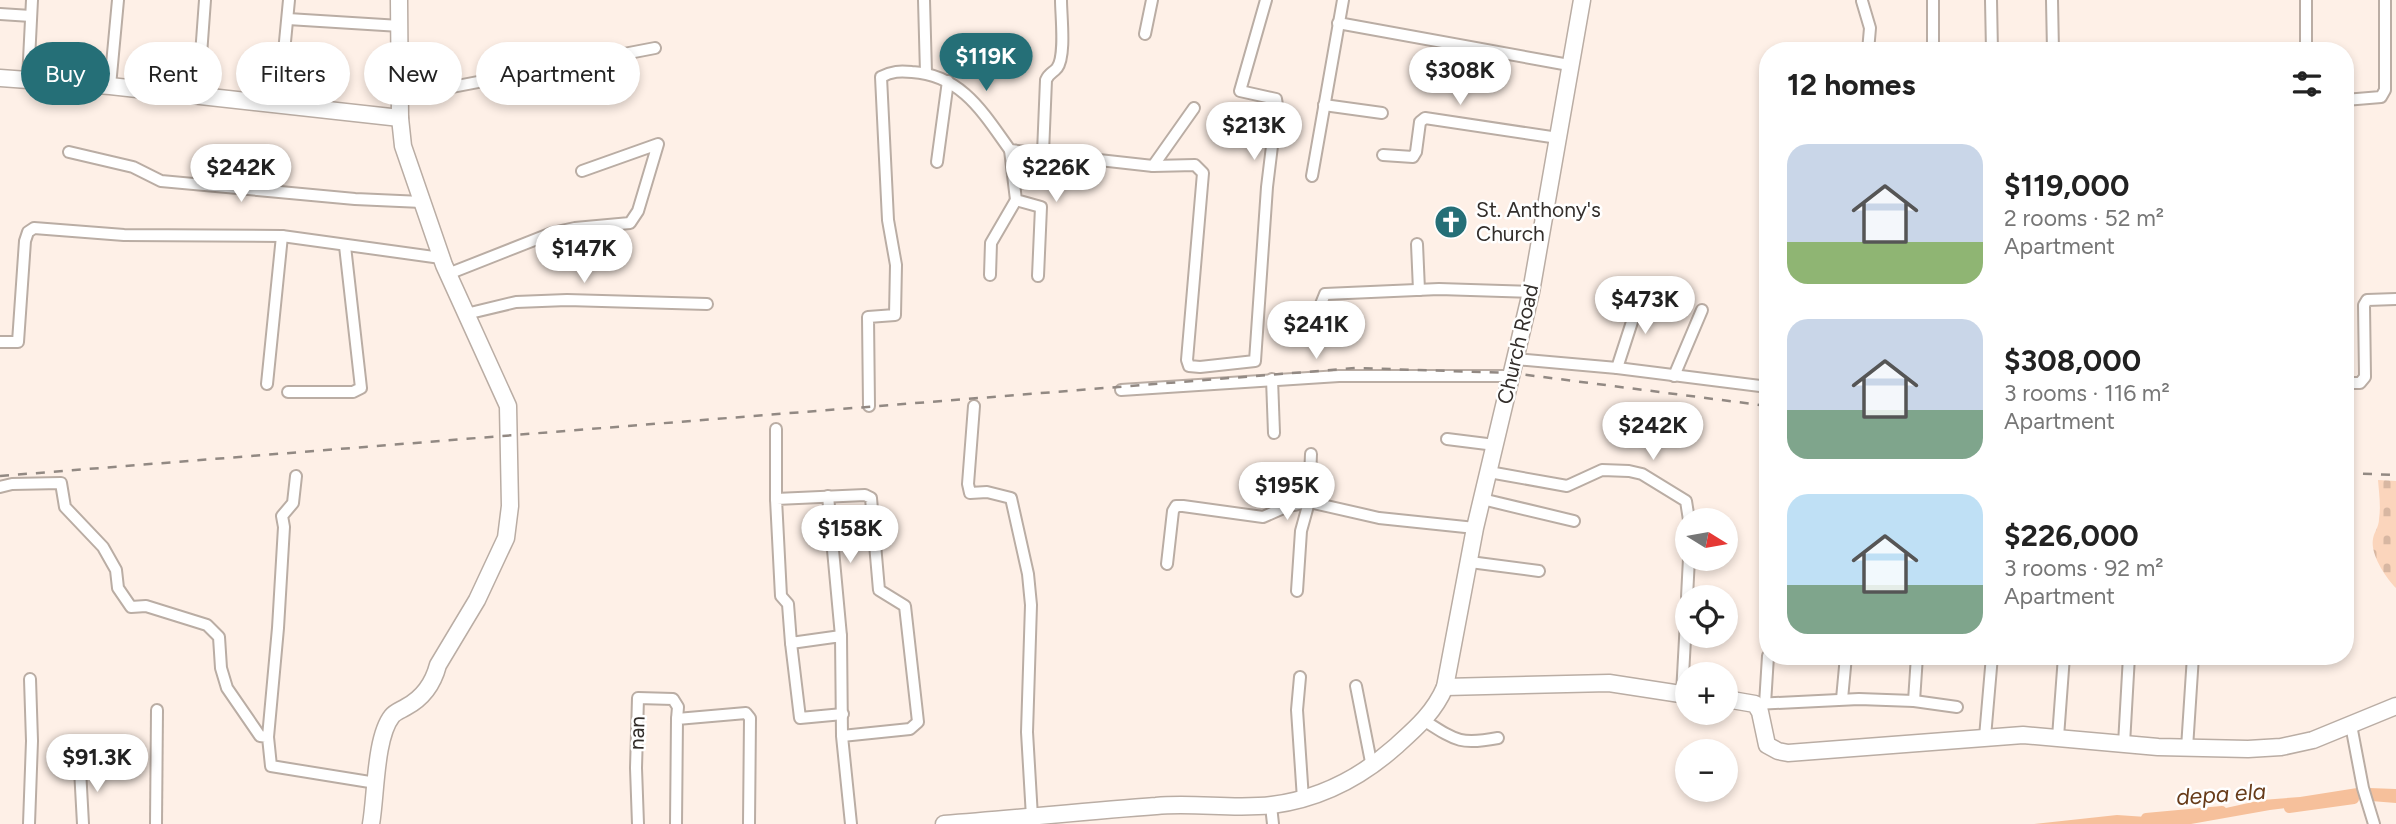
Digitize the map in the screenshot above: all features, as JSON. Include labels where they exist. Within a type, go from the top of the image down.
[{"type":"street","points":[[30,42],[32,0]]},
{"type":"street","points":[[118,0],[110,86],[124,88]]},
{"type":"street","points":[[202,42],[205,0]]},
{"type":"street","points":[[286,42],[289,0]]},
{"type":"street","points":[[399,0],[400,42]]},
{"type":"street","points":[[924,0],[926,73]]},
{"type":"street","points":[[1043,153],[1046,80],[1050,72],[1057,69],[1062,56],[1061,0]]},
{"type":"street","points":[[1145,34],[1152,0]]},
{"type":"street","points":[[1010,150],[1153,166],[1195,165],[1203,173],[1187,360],[1189,366],[1200,367],[1255,361],[1267,187],[1277,105],[1276,99],[1240,91],[1266,0]]},
{"type":"street","points":[[1312,176],[1343,0]]},
{"type":"street","name":"Church Road","points":[[944,824],[1160,805],[1271,806],[1303,799],[1345,784],[1372,767],[1425,721],[1440,700],[1445,687],[1475,528],[1531,292],[1582,0]]},
{"type":"street","points":[[1933,0],[1933,42]]},
{"type":"street","points":[[1991,0],[1992,42]]},
{"type":"street","points":[[2052,0],[2053,42]]},
{"type":"street","points":[[2306,0],[2306,42]]},
{"type":"street","points":[[2354,99],[2381,97],[2385,90],[2385,0]]},
{"type":"street","points":[[1862,1],[1870,28],[1869,42]]},
{"type":"street","points":[[0,14],[31,16]]},
{"type":"street","points":[[288,19],[400,26]]},
{"type":"street","points":[[1338,23],[1569,65]]},
{"type":"street","points":[[462,85],[655,48]]},
{"type":"street","points":[[869,407],[868,317],[895,315],[896,296],[896,265],[888,219],[881,77],[893,71],[926,73],[957,85],[985,114],[1010,150],[1016,200],[991,243],[990,275]]},
{"type":"street","points":[[0,78],[21,80]]},
{"type":"street","points":[[937,162],[948,81]]},
{"type":"street","points":[[288,105],[400,118]]},
{"type":"street","points":[[371,824],[379,752],[386,727],[393,714],[422,697],[435,676],[438,665],[477,600],[506,538],[510,506],[508,406],[441,258],[403,146],[400,105]]},
{"type":"street","points":[[1324,105],[1382,113]]},
{"type":"street","points":[[1153,166],[1195,108]]},
{"type":"street","points":[[1383,155],[1413,157],[1420,122],[1425,118],[1558,138]]},
{"type":"street","points":[[448,274],[552,233],[630,223],[638,211],[658,144],[582,171]]},
{"type":"street","points":[[69,152],[133,167],[161,181],[355,199],[422,202]]},
{"type":"street","points":[[1016,200],[1041,207],[1038,276]]},
{"type":"street","points":[[0,342],[18,342],[25,241],[28,232],[34,228],[124,235],[282,236],[441,258]]},
{"type":"street","points":[[267,384],[282,236]]},
{"type":"street","points":[[1417,244],[1419,290]]},
{"type":"street","points":[[288,392],[353,392],[361,388],[345,246]]},
{"type":"street","points":[[1322,327],[1321,303],[1325,294],[1497,289],[1531,292]]},
{"type":"street","points":[[1617,368],[1642,293]]},
{"type":"street","points":[[2354,383],[2360,383],[2365,377],[2364,305],[2367,300],[2396,299]]},
{"type":"street","points":[[466,314],[516,302],[567,300],[707,304]]},
{"type":"street","points":[[1674,376],[1702,310]]},
{"type":"street","points":[[1516,359],[1617,368],[1759,386]]},
{"type":"street","points":[[1121,390],[1339,376],[1512,376]]},
{"type":"street","points":[[1272,379],[1274,433]]},
{"type":"street","points":[[974,406],[968,484],[970,493],[987,492],[1011,498],[1028,574],[1031,605],[1027,732],[1032,817]]},
{"type":"street","points":[[776,429],[781,596],[788,604],[800,718],[843,714]]},
{"type":"street","points":[[1447,439],[1495,445]]},
{"type":"street","points":[[1297,591],[1301,531],[1309,502],[1311,454]]},
{"type":"street","points":[[1489,472],[1567,486],[1602,470],[1643,474],[1686,501],[1687,508]]},
{"type":"street","points":[[296,476],[293,503],[282,516],[284,527],[278,628],[268,737],[271,766],[376,783]]},
{"type":"street","points":[[0,487],[12,484],[61,483],[65,507],[103,547],[116,570],[118,588],[131,607],[146,606],[207,625],[219,637],[221,668],[227,688],[260,736],[268,737]]},
{"type":"street","points":[[776,499],[865,495],[871,498],[879,590],[905,607],[918,722],[910,729],[842,736]]},
{"type":"street","points":[[828,496],[841,636],[842,736],[851,824]]},
{"type":"street","points":[[1482,499],[1574,521]]},
{"type":"street","points":[[1167,564],[1173,510],[1177,506],[1264,517],[1288,506],[1309,502],[1379,518],[1475,528]]},
{"type":"street","points":[[1470,562],[1539,571]]},
{"type":"street","points":[[791,643],[841,636]]},
{"type":"street","points":[[1766,665],[1760,712],[1767,745],[1788,753],[2023,735],[2187,748],[2281,747],[2313,740],[2396,706]]},
{"type":"street","points":[[1842,699],[1845,665]]},
{"type":"street","points":[[1914,701],[1916,665]]},
{"type":"street","points":[[1985,737],[1991,665]]},
{"type":"street","points":[[2058,737],[2063,665]]},
{"type":"street","points":[[2124,744],[2128,665]]},
{"type":"street","points":[[2187,748],[2192,665]]},
{"type":"street","points":[[1300,677],[1297,710],[1303,799]]},
{"type":"street","points":[[30,679],[30,824]]},
{"type":"street","points":[[1445,687],[1609,683],[1675,693]]},
{"type":"street","points":[[1356,687],[1372,767]]},
{"type":"street","name":"nan","points":[[638,824],[638,698],[673,699],[678,707],[677,719]]},
{"type":"street","points":[[1738,701],[1760,704],[1842,699],[1914,701],[1957,708]]},
{"type":"street","points":[[156,824],[157,710]]},
{"type":"street","points":[[676,824],[677,719],[747,713],[750,718],[748,824]]},
{"type":"street","points":[[1425,721],[1458,741],[1476,742],[1499,738]]},
{"type":"street","points":[[2351,725],[2363,788],[2374,824]]},
{"type":"street","points":[[80,769],[83,824]]},
{"type":"street","points":[[1271,806],[1273,824]]},
{"type":"green space","points":[[2378,480],[2396,481],[2396,588],[2374,552],[2374,536],[2380,514]]},
{"type":"shaded area","points":[[2357,788],[2360,799],[2270,810],[2191,824],[2034,824],[2117,815],[2176,819],[2262,800]]},
{"type":"shaded area","points":[[2369,788],[2396,789],[2396,803],[2371,801]]},
{"type":"waterway","name":"depa ela","points":[[2289,808],[2354,799]]},
{"type":"waterway","name":"depa ela","points":[[2146,818],[2222,811]]},
{"type":"railway","points":[[0,476],[1356,368],[1512,373],[1759,405]]},
{"type":"railway","points":[[2354,473],[2396,475]]},
{"type":"place","name":"St. Anthony's Church","points":[[1451,222]]}]
